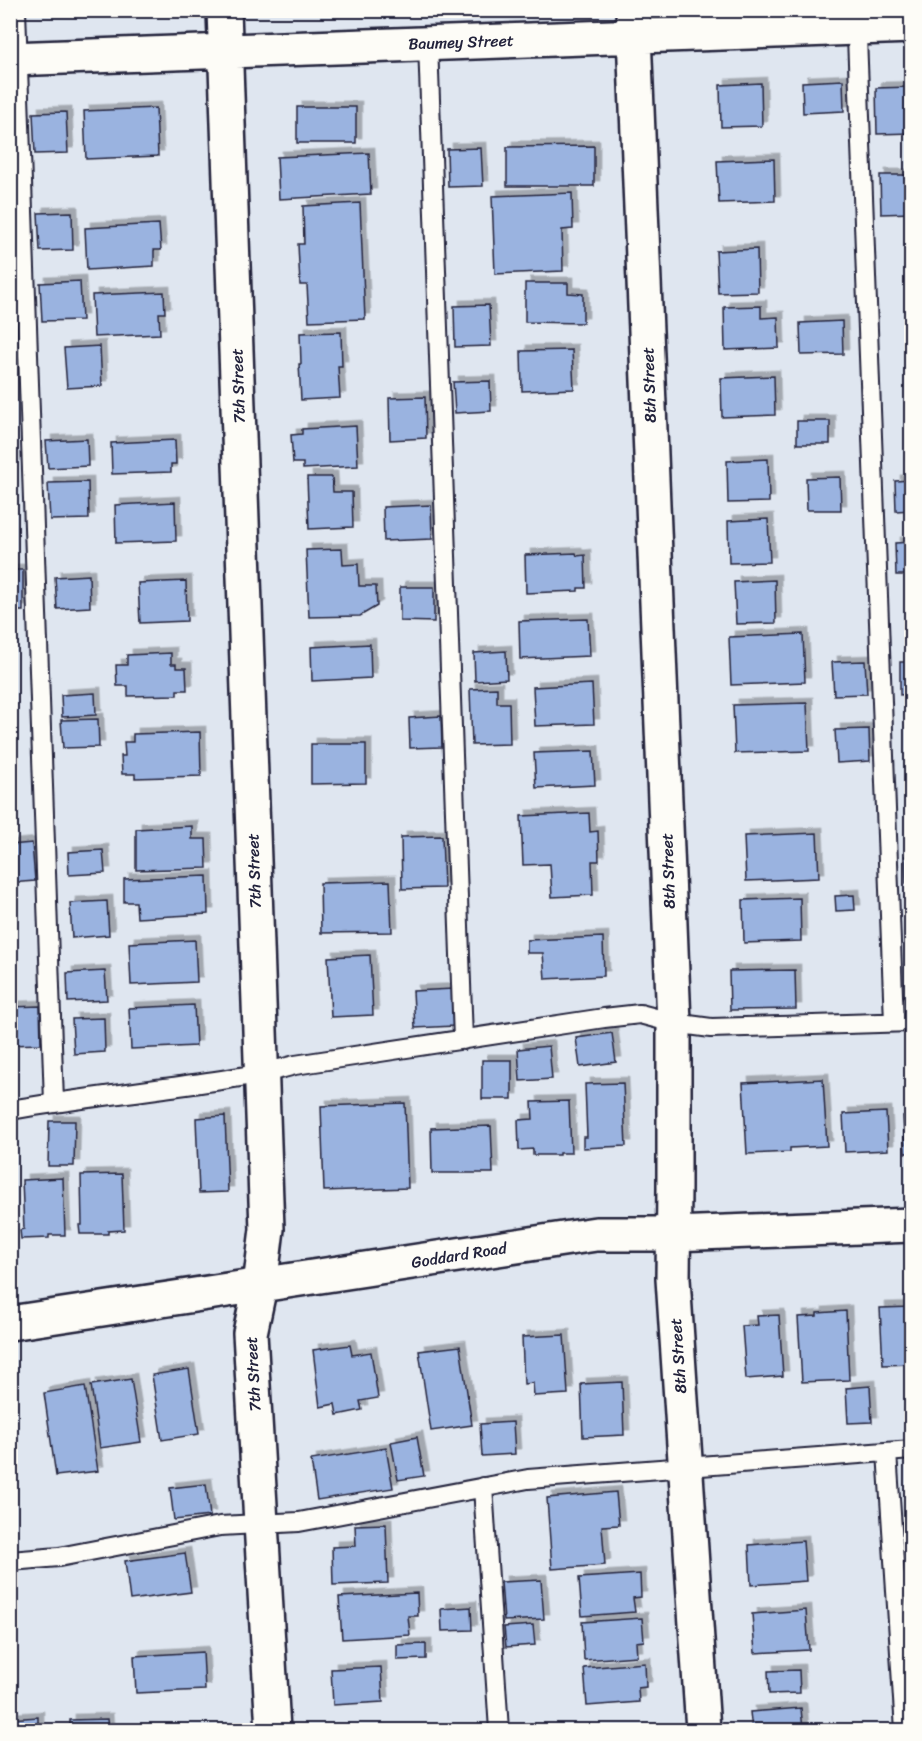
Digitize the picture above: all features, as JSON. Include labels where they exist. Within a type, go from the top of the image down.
[{"type":"street","name":"7th Street","points":[[224,10],[267,1229],[260,1286],[250,1333],[273,1731]]},
{"type":"street","name":"Baumey Street","points":[[14,59],[428,43],[634,24],[856,19],[912,26]]},
{"type":"street","name":"8th Street","points":[[634,24],[674,1023],[673,1279],[703,1731]]},
{"type":"street","name":"Goddard Road","points":[[10,1323],[596,1234],[673,1234],[912,1225]]},
{"type":"lane","points":[[16,10],[14,59],[54,1102]]},
{"type":"lane","points":[[10,1110],[262,1074],[295,1065],[640,1014],[674,1023],[711,1028],[903,1022],[856,19]]},
{"type":"lane","points":[[428,43],[463,1040]]},
{"type":"lane","points":[[10,1561],[59,1557],[220,1526],[299,1522],[528,1479],[912,1450]]},
{"type":"lane","points":[[887,1452],[905,1731]]},
{"type":"lane","points":[[483,1487],[499,1731]]},
{"type":"building","points":[[843,80],[844,111],[803,113],[802,82]]},
{"type":"building","points":[[761,83],[762,126],[721,127],[720,85]]},
{"type":"building","points":[[912,87],[912,133],[877,134],[876,88]]},
{"type":"building","points":[[297,107],[356,107],[356,143],[297,143]]},
{"type":"building","points":[[156,108],[158,156],[86,159],[84,111]]},
{"type":"building","points":[[66,112],[68,153],[35,154],[33,113]]},
{"type":"building","points":[[594,146],[594,186],[507,186],[507,147]]},
{"type":"building","points":[[481,148],[483,186],[448,187],[447,149]]},
{"type":"building","points":[[369,153],[371,194],[279,199],[277,157]]},
{"type":"building","points":[[774,159],[775,201],[719,203],[717,161]]},
{"type":"building","points":[[11,170],[12,210],[10,210]]},
{"type":"building","points":[[880,175],[912,175],[912,213],[881,214]]},
{"type":"building","points":[[572,193],[573,229],[562,230],[563,271],[495,274],[492,196]]},
{"type":"building","points":[[360,203],[365,319],[309,321],[307,285],[300,285],[298,244],[304,244],[303,206]]},
{"type":"building","points":[[72,212],[73,250],[40,251],[38,213]]},
{"type":"building","points":[[159,224],[161,250],[154,250],[154,266],[87,270],[85,228]]},
{"type":"building","points":[[757,249],[758,292],[718,293],[716,251]]},
{"type":"building","points":[[80,281],[82,320],[42,321],[40,283]]},
{"type":"building","points":[[525,283],[568,283],[568,293],[583,294],[583,323],[525,322]]},
{"type":"building","points":[[164,292],[165,313],[159,313],[160,334],[94,337],[92,295]]},
{"type":"building","points":[[489,305],[491,346],[455,347],[454,306]]},
{"type":"building","points":[[761,306],[761,318],[778,317],[779,348],[725,350],[724,307]]},
{"type":"building","points":[[842,321],[843,354],[801,355],[800,323]]},
{"type":"building","points":[[341,332],[342,366],[338,366],[340,398],[301,400],[300,333]]},
{"type":"building","points":[[100,346],[102,386],[67,388],[64,348]]},
{"type":"building","points":[[572,350],[574,389],[522,391],[521,351]]},
{"type":"building","points":[[774,376],[775,415],[722,417],[721,378]]},
{"type":"building","points":[[490,381],[491,411],[455,413],[453,382]]},
{"type":"building","points":[[425,397],[426,438],[390,440],[389,398]]},
{"type":"building","points":[[797,421],[830,421],[830,444],[797,444]]},
{"type":"building","points":[[356,426],[358,466],[303,469],[303,463],[293,463],[291,435],[302,434],[302,429]]},
{"type":"building","points":[[87,439],[88,466],[48,468],[46,441]]},
{"type":"building","points":[[175,440],[176,464],[171,464],[171,472],[112,474],[111,443]]},
{"type":"building","points":[[768,459],[769,502],[728,503],[727,461]]},
{"type":"building","points":[[307,477],[332,477],[333,492],[352,492],[353,527],[309,529]]},
{"type":"building","points":[[840,477],[841,510],[807,510],[806,478]]},
{"type":"building","points":[[912,480],[912,510],[896,511],[895,481]]},
{"type":"building","points":[[88,482],[89,519],[50,520],[48,483]]},
{"type":"building","points":[[175,502],[176,541],[116,543],[115,505]]},
{"type":"building","points":[[431,505],[432,539],[384,541],[383,507]]},
{"type":"building","points":[[768,519],[770,562],[729,563],[728,521]]},
{"type":"building","points":[[912,542],[912,575],[896,575],[895,543]]},
{"type":"building","points":[[342,549],[343,565],[358,564],[359,586],[376,586],[377,606],[360,616],[309,617],[306,550]]},
{"type":"building","points":[[576,553],[577,556],[585,555],[586,588],[578,588],[578,591],[526,593],[525,555]]},
{"type":"building","points":[[10,570],[23,570],[23,611],[10,611]]},
{"type":"building","points":[[89,575],[90,607],[57,609],[55,577]]},
{"type":"building","points":[[775,580],[776,623],[736,624],[734,582]]},
{"type":"building","points":[[186,581],[187,621],[140,623],[138,583]]},
{"type":"building","points":[[400,587],[434,587],[434,622],[400,621]]},
{"type":"building","points":[[588,619],[590,656],[520,659],[519,621]]},
{"type":"building","points":[[803,634],[805,682],[731,685],[729,637]]},
{"type":"building","points":[[370,644],[371,678],[312,681],[311,647]]},
{"type":"building","points":[[506,651],[507,679],[475,681],[474,653]]},
{"type":"building","points":[[171,653],[171,664],[176,664],[176,668],[186,668],[187,690],[177,690],[177,695],[128,696],[128,686],[117,686],[116,665],[127,665],[127,655]]},
{"type":"building","points":[[865,661],[867,694],[834,695],[832,662]]},
{"type":"building","points":[[900,662],[912,662],[912,694],[900,695]]},
{"type":"building","points":[[592,684],[594,724],[535,726],[533,687]]},
{"type":"building","points":[[497,688],[497,703],[509,703],[510,744],[472,745],[470,689]]},
{"type":"building","points":[[95,693],[96,715],[62,717],[61,695]]},
{"type":"building","points":[[807,703],[809,751],[735,753],[733,705]]},
{"type":"building","points":[[441,716],[442,747],[410,748],[409,718]]},
{"type":"building","points":[[98,719],[99,747],[63,748],[61,720]]},
{"type":"building","points":[[869,729],[870,761],[837,763],[835,730]]},
{"type":"building","points":[[200,732],[201,776],[135,778],[135,774],[122,774],[121,756],[125,756],[124,742],[133,742],[133,734]]},
{"type":"building","points":[[311,744],[366,744],[366,783],[311,784]]},
{"type":"building","points":[[593,751],[595,785],[536,788],[534,753]]},
{"type":"building","points":[[589,813],[590,832],[598,831],[599,861],[592,861],[593,895],[552,897],[550,864],[523,865],[521,816]]},
{"type":"building","points":[[192,826],[192,839],[206,839],[207,868],[136,870],[136,829]]},
{"type":"building","points":[[817,833],[819,878],[746,881],[744,836]]},
{"type":"building","points":[[442,836],[444,888],[402,889],[401,837]]},
{"type":"building","points":[[32,843],[35,881],[10,883],[10,845]]},
{"type":"building","points":[[103,850],[105,873],[69,875],[68,852]]},
{"type":"building","points":[[905,856],[912,856],[912,883],[906,883]]},
{"type":"building","points":[[207,876],[208,914],[137,918],[136,902],[124,902],[124,879]]},
{"type":"building","points":[[390,881],[392,932],[321,933],[320,883]]},
{"type":"building","points":[[854,895],[855,910],[836,911],[835,896]]},
{"type":"building","points":[[800,898],[801,941],[744,943],[743,900]]},
{"type":"building","points":[[107,901],[109,935],[72,938],[70,903]]},
{"type":"building","points":[[603,937],[604,976],[545,979],[543,953],[527,953],[527,940]]},
{"type":"building","points":[[195,940],[197,982],[131,985],[129,943]]},
{"type":"building","points":[[370,955],[373,1015],[331,1017],[328,957]]},
{"type":"building","points":[[795,970],[796,1009],[730,1010],[729,971]]},
{"type":"building","points":[[105,971],[107,1000],[68,1002],[67,973]]},
{"type":"building","points":[[453,989],[454,1026],[415,1028],[413,991]]},
{"type":"building","points":[[194,1005],[196,1046],[131,1049],[129,1008]]},
{"type":"building","points":[[40,1006],[41,1044],[10,1045],[10,1007]]},
{"type":"building","points":[[104,1018],[105,1052],[74,1054],[72,1019]]},
{"type":"building","points":[[612,1033],[616,1062],[580,1067],[576,1038]]},
{"type":"building","points":[[549,1046],[552,1079],[520,1081],[518,1049]]},
{"type":"building","points":[[482,1060],[512,1060],[512,1099],[482,1099]]},
{"type":"building","points":[[823,1079],[827,1146],[790,1148],[790,1152],[747,1154],[743,1083]]},
{"type":"building","points":[[623,1083],[626,1146],[583,1148],[583,1137],[587,1137],[585,1084]]},
{"type":"building","points":[[569,1101],[571,1153],[533,1155],[533,1149],[519,1150],[518,1120],[533,1119],[532,1102]]},
{"type":"building","points":[[405,1103],[408,1188],[324,1191],[321,1106]]},
{"type":"building","points":[[886,1112],[888,1150],[845,1152],[843,1114]]},
{"type":"building","points":[[912,1115],[912,1153],[905,1153],[903,1116]]},
{"type":"building","points":[[225,1116],[228,1192],[199,1193],[196,1118]]},
{"type":"building","points":[[49,1121],[75,1121],[74,1166],[48,1166]]},
{"type":"building","points":[[491,1126],[493,1173],[432,1173],[431,1128]]},
{"type":"building","points":[[122,1174],[124,1230],[108,1231],[108,1234],[80,1234],[79,1225],[82,1225],[81,1175]]},
{"type":"building","points":[[63,1178],[65,1235],[21,1239],[20,1230],[24,1229],[22,1180]]},
{"type":"building","points":[[912,1307],[912,1364],[883,1365],[880,1308]]},
{"type":"building","points":[[846,1311],[849,1380],[802,1382],[798,1317]]},
{"type":"building","points":[[779,1315],[783,1376],[746,1379],[742,1326],[758,1325],[757,1316]]},
{"type":"building","points":[[564,1335],[568,1394],[534,1396],[533,1383],[524,1384],[522,1337]]},
{"type":"building","points":[[350,1345],[352,1355],[371,1352],[378,1398],[360,1401],[362,1410],[337,1415],[335,1404],[320,1407],[313,1350]]},
{"type":"building","points":[[460,1346],[472,1425],[431,1431],[419,1351]]},
{"type":"building","points":[[189,1369],[199,1434],[162,1440],[152,1375]]},
{"type":"building","points":[[131,1379],[141,1442],[100,1448],[91,1385]]},
{"type":"building","points":[[622,1382],[624,1435],[583,1437],[581,1384]]},
{"type":"building","points":[[85,1386],[98,1471],[56,1476],[44,1393]]},
{"type":"building","points":[[870,1386],[872,1422],[848,1423],[846,1388]]},
{"type":"building","points":[[513,1422],[515,1454],[482,1456],[480,1424]]},
{"type":"building","points":[[417,1437],[424,1476],[398,1480],[391,1442]]},
{"type":"building","points":[[386,1448],[393,1488],[317,1500],[311,1460]]},
{"type":"building","points":[[206,1484],[210,1516],[174,1520],[170,1488]]},
{"type":"building","points":[[616,1492],[619,1525],[602,1526],[605,1565],[552,1569],[547,1498]]},
{"type":"building","points":[[386,1524],[388,1583],[333,1585],[332,1547],[356,1546],[355,1525]]},
{"type":"building","points":[[803,1541],[806,1581],[751,1585],[749,1545]]},
{"type":"building","points":[[185,1553],[191,1592],[130,1600],[125,1561]]},
{"type":"building","points":[[640,1574],[641,1597],[633,1598],[635,1612],[582,1616],[579,1578]]},
{"type":"building","points":[[541,1580],[544,1619],[504,1621],[501,1582]]},
{"type":"building","points":[[417,1593],[418,1616],[408,1616],[410,1635],[342,1639],[339,1597]]},
{"type":"building","points":[[471,1607],[472,1630],[442,1631],[441,1609]]},
{"type":"building","points":[[806,1610],[809,1650],[755,1653],[752,1614]]},
{"type":"building","points":[[642,1618],[644,1641],[636,1642],[637,1656],[584,1660],[582,1622]]},
{"type":"building","points":[[533,1625],[535,1645],[506,1647],[504,1627]]},
{"type":"building","points":[[426,1644],[426,1659],[397,1660],[397,1645]]},
{"type":"building","points":[[203,1652],[205,1690],[136,1693],[134,1656]]},
{"type":"building","points":[[645,1663],[646,1687],[638,1688],[639,1702],[587,1706],[584,1668]]},
{"type":"building","points":[[381,1667],[383,1702],[333,1705],[331,1669]]},
{"type":"building","points":[[799,1670],[800,1693],[769,1694],[768,1671]]},
{"type":"building","points":[[801,1708],[803,1730],[752,1730],[750,1712]]},
{"type":"building","points":[[38,1717],[38,1730],[10,1730],[10,1719]]},
{"type":"building","points":[[107,1719],[108,1730],[70,1730],[70,1720]]}]
